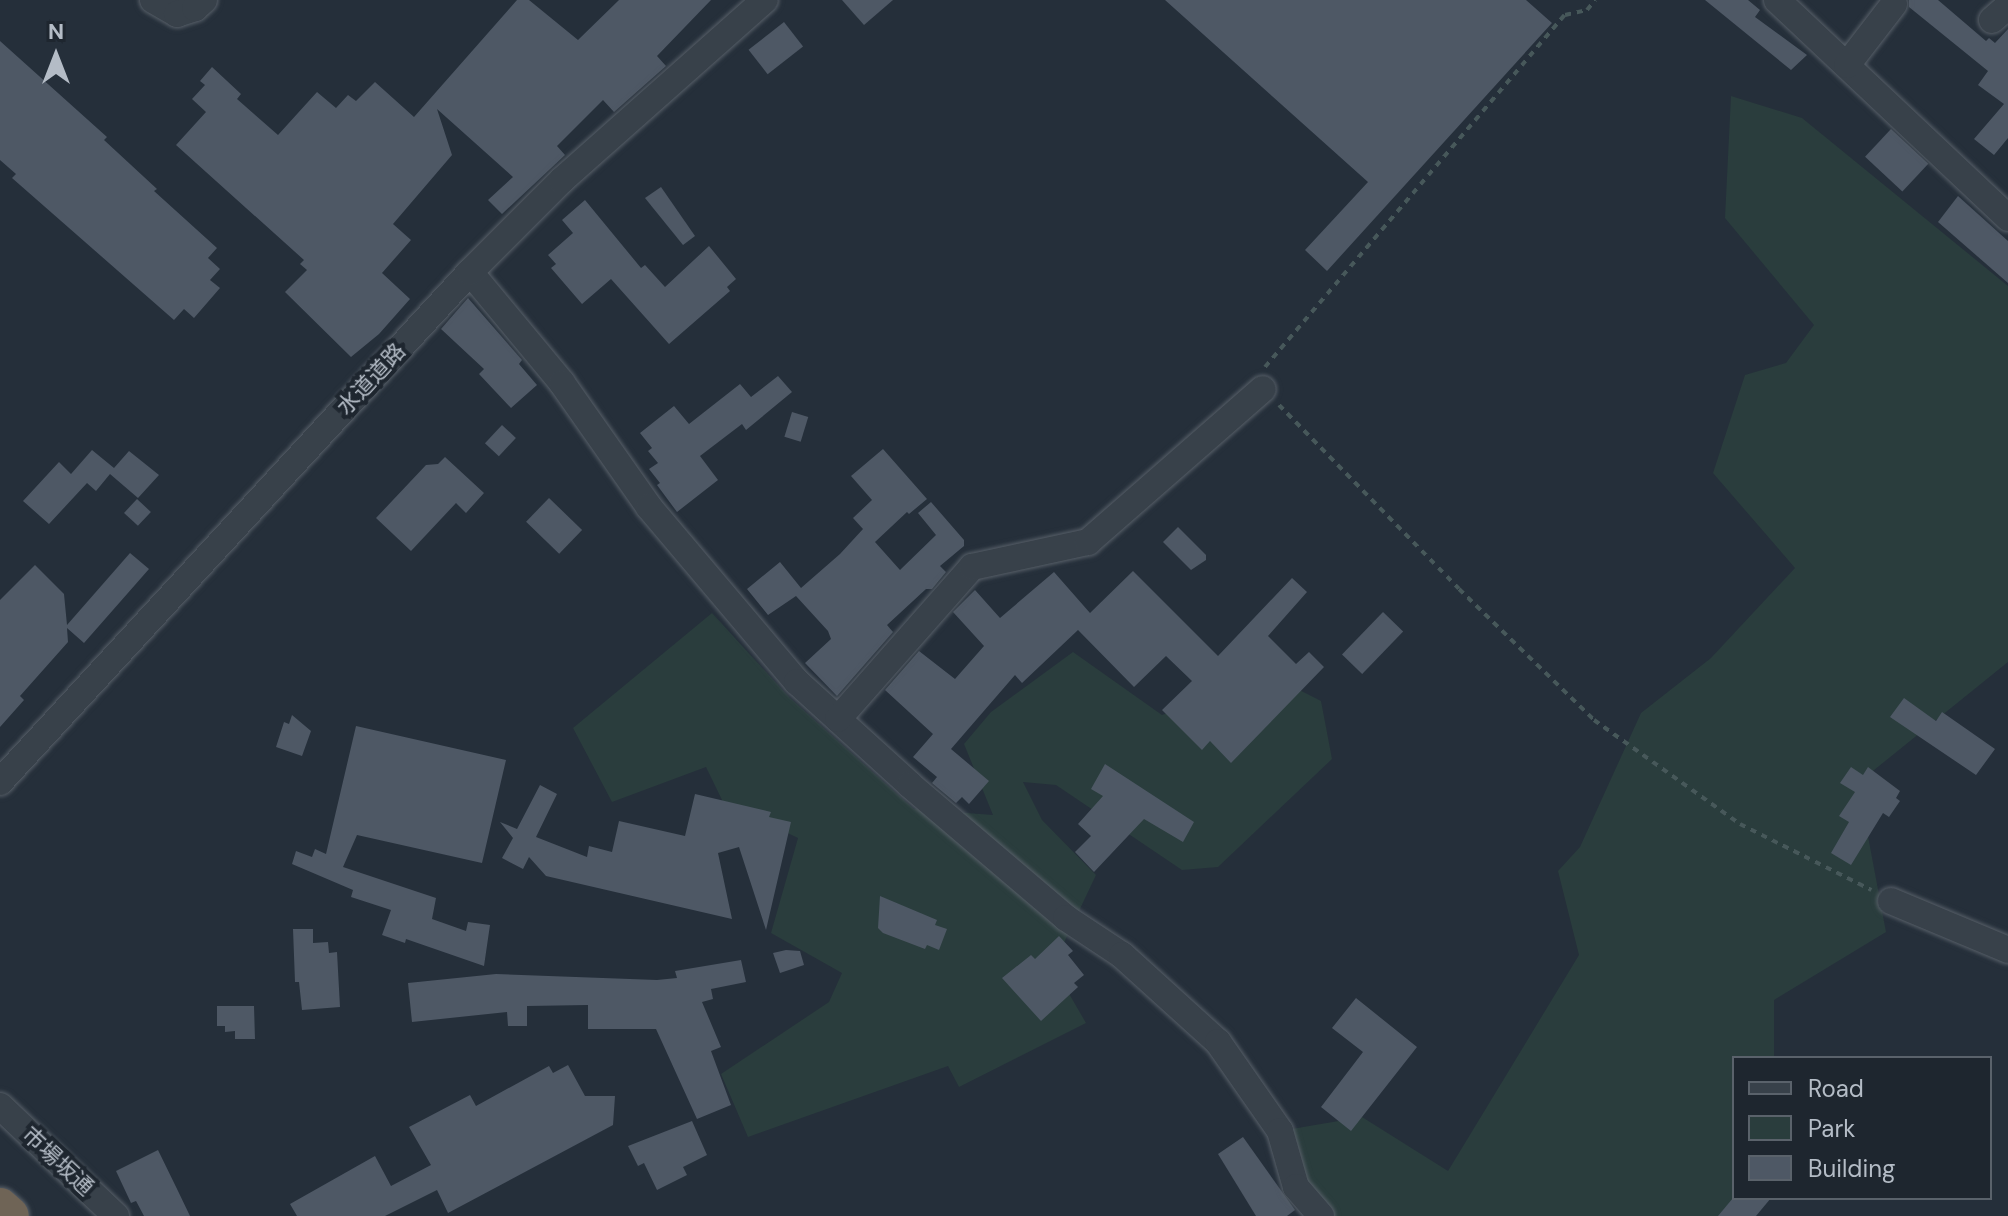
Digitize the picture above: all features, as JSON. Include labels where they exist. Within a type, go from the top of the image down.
[{"type":"highway","points":[[0,1207],[10,1216]]},
{"type":"street","points":[[153,0],[166,10],[184,14],[204,0]]},
{"type":"street","name":"水道道路","points":[[0,782],[470,272],[562,180],[765,0]]},
{"type":"street","points":[[1777,0],[2008,218]]},
{"type":"street","points":[[1847,65],[1894,4]]},
{"type":"street","points":[[470,272],[562,383],[649,507],[797,682],[1066,918],[1122,955],[1218,1042],[1280,1131],[1296,1187],[1321,1216]]},
{"type":"street","points":[[838,719],[972,567],[1088,542],[1263,389]]},
{"type":"street","points":[[1891,901],[2008,950]]},
{"type":"street","name":"市場坂通","points":[[0,1106],[116,1216]]},
{"type":"path","points":[[1595,0],[1587,10],[1565,15],[1275,354],[1265,366],[1263,389],[1459,589],[1594,720],[1740,824],[1891,901]]},
{"type":"green space","points":[[1731,96],[1802,118],[2008,286],[2008,662],[1858,783],[1886,932],[1774,1000],[1774,1056],[1732,1056],[1734,1200],[1730,1216],[1330,1216],[1296,1187],[1280,1131],[1362,1117],[1448,1171],[1579,955],[1558,871],[1580,847],[1641,713],[1711,658],[1795,568],[1713,473],[1745,375],[1786,363],[1814,325],[1725,218]]},
{"type":"green space","points":[[712,613],[790,698],[914,809],[993,815],[964,744],[991,712],[1073,652],[1162,715],[1272,676],[1321,701],[1332,759],[1218,867],[1182,870],[1056,785],[1023,782],[1042,820],[1096,875],[1053,966],[1086,1023],[959,1087],[948,1066],[748,1137],[721,1074],[829,1002],[842,973],[771,933],[798,838],[723,802],[706,767],[612,802],[573,728]]},
{"type":"building","points":[[517,0],[529,0],[578,40],[619,0],[711,0],[657,56],[666,66],[614,112],[603,100],[557,146],[565,155],[502,214],[488,200],[513,177],[437,109],[452,155],[393,224],[411,240],[382,273],[410,299],[379,334],[351,357],[285,292],[307,270],[300,264],[304,260],[176,145],[206,112],[192,99],[205,85],[200,81],[212,67],[241,94],[237,99],[278,135],[317,92],[336,108],[348,95],[356,101],[375,82],[414,117]]},
{"type":"building","points":[[842,0],[893,0],[864,25]]},
{"type":"building","points":[[1165,0],[1526,0],[1552,23],[1327,271],[1305,250],[1368,182]]},
{"type":"building","points":[[1705,0],[1748,0],[1760,10],[1755,17],[1807,55],[1791,70]]},
{"type":"building","points":[[1909,0],[1938,0],[1986,41],[1989,38],[1995,43],[2008,29],[2008,138],[1994,155],[1974,139],[2004,104],[1978,85],[1988,71],[1909,7]]},
{"type":"building","points":[[784,22],[803,46],[768,74],[749,50]]},
{"type":"building","points":[[0,41],[107,137],[104,140],[157,189],[154,191],[217,248],[208,258],[220,269],[210,280],[220,288],[194,318],[184,309],[174,320],[12,178],[16,174],[0,160]]},
{"type":"building","points":[[1891,129],[1928,164],[1902,192],[1865,157]]},
{"type":"building","points":[[661,187],[695,236],[683,245],[645,198]]},
{"type":"building","points":[[1958,196],[2008,241],[2008,283],[1938,222]]},
{"type":"building","points":[[585,200],[641,268],[645,265],[665,287],[709,246],[736,279],[727,287],[730,291],[669,344],[611,279],[582,304],[551,268],[556,264],[548,255],[573,233],[562,220]]},
{"type":"building","points":[[468,298],[522,360],[519,364],[537,385],[511,408],[479,374],[484,369],[441,329]]},
{"type":"building","points":[[778,376],[792,392],[746,430],[742,424],[700,456],[718,480],[677,512],[649,469],[658,463],[648,451],[652,448],[640,433],[674,406],[689,424],[740,384],[751,397]]},
{"type":"building","points":[[792,412],[808,417],[801,442],[784,437]]},
{"type":"building","points":[[502,425],[516,438],[499,456],[485,443]]},
{"type":"building","points":[[883,449],[927,499],[909,514],[907,512],[875,542],[900,570],[936,535],[918,513],[931,502],[964,540],[964,546],[940,566],[946,572],[932,589],[926,589],[887,625],[893,632],[837,696],[805,663],[831,639],[828,631],[796,596],[768,615],[747,589],[780,562],[801,588],[840,554],[863,529],[853,518],[872,500],[851,476]]},
{"type":"building","points":[[92,450],[114,468],[129,451],[159,475],[138,498],[110,474],[96,491],[87,483],[49,524],[23,501],[59,462],[71,474]]},
{"type":"building","points":[[445,457],[484,493],[466,513],[456,503],[411,551],[376,518],[426,465],[438,464]]},
{"type":"building","points":[[549,498],[582,530],[559,554],[526,522]]},
{"type":"building","points":[[137,499],[151,512],[138,526],[124,513]]},
{"type":"building","points":[[1178,527],[1206,555],[1206,560],[1191,570],[1163,542]]},
{"type":"building","points":[[130,553],[149,569],[84,643],[67,628],[68,642],[20,696],[24,700],[0,727],[0,600],[35,565],[64,594],[67,625]]},
{"type":"building","points":[[1133,571],[1218,656],[1292,578],[1307,592],[1268,636],[1296,664],[1309,652],[1324,667],[1231,763],[1210,741],[1202,750],[1162,710],[1192,681],[1166,656],[1134,687],[1078,630],[1022,683],[1015,675],[951,749],[989,781],[969,804],[962,797],[956,803],[932,783],[937,777],[913,757],[933,734],[885,690],[919,651],[955,679],[984,646],[953,612],[975,590],[1000,618],[1054,572],[1090,613]]},
{"type":"building","points":[[1383,612],[1403,631],[1362,674],[1342,654]]},
{"type":"building","points":[[1904,698],[1936,721],[1942,712],[1995,749],[1976,775],[1890,717]]},
{"type":"building","points":[[292,715],[311,731],[302,756],[276,747],[284,722],[289,724]]},
{"type":"building","points":[[356,726],[506,760],[482,863],[357,835],[343,867],[436,898],[432,919],[466,931],[468,922],[490,925],[484,966],[406,939],[405,943],[382,935],[391,910],[351,897],[353,890],[292,864],[296,851],[312,857],[315,849],[326,854]]},
{"type":"building","points":[[1105,764],[1194,822],[1183,842],[1144,819],[1094,872],[1075,852],[1091,836],[1078,824],[1103,796],[1091,789]]},
{"type":"building","points":[[1851,767],[1863,775],[1868,767],[1900,791],[1896,798],[1900,801],[1889,817],[1883,813],[1851,865],[1831,853],[1849,822],[1839,816],[1855,792],[1840,783]]},
{"type":"building","points":[[540,785],[557,794],[536,837],[587,857],[589,846],[612,852],[619,821],[685,836],[695,794],[771,812],[769,817],[791,822],[766,930],[739,847],[718,853],[732,919],[546,876],[529,857],[523,869],[502,858],[513,838],[500,822],[517,829]]},
{"type":"building","points":[[880,896],[937,920],[935,925],[947,929],[939,950],[927,945],[925,949],[883,933],[878,928]]},
{"type":"building","points":[[293,929],[313,929],[313,943],[328,942],[329,953],[337,952],[340,1007],[302,1010],[299,982],[295,982]]},
{"type":"building","points":[[1059,936],[1073,951],[1068,955],[1084,975],[1074,983],[1078,987],[1041,1021],[1002,978],[1031,955],[1035,959]]},
{"type":"building","points":[[800,951],[804,965],[780,973],[773,953]]},
{"type":"building","points":[[741,960],[746,982],[711,989],[713,999],[702,1002],[721,1047],[711,1051],[731,1105],[697,1119],[656,1029],[588,1029],[588,1005],[527,1006],[527,1026],[508,1026],[507,1012],[412,1022],[408,983],[496,974],[657,980],[677,978],[675,971]]},
{"type":"building","points":[[1356,998],[1417,1047],[1351,1131],[1321,1107],[1363,1052],[1332,1028]]},
{"type":"building","points":[[217,1006],[254,1006],[255,1039],[235,1039],[235,1031],[225,1032],[225,1026],[217,1026]]},
{"type":"building","points":[[568,1065],[585,1096],[615,1096],[613,1125],[448,1213],[437,1190],[385,1216],[297,1216],[290,1204],[375,1156],[391,1186],[431,1165],[409,1127],[470,1095],[476,1106],[549,1066],[553,1073]]},
{"type":"building","points":[[692,1121],[707,1155],[683,1167],[687,1175],[657,1190],[644,1163],[638,1166],[628,1146]]},
{"type":"building","points":[[1243,1137],[1295,1210],[1287,1216],[1256,1216],[1218,1154]]},
{"type":"building","points":[[158,1150],[190,1216],[144,1216],[136,1201],[131,1203],[116,1171]]},
{"type":"building","points":[[1732,1199],[1769,1200],[1756,1216],[1718,1216]]}]
